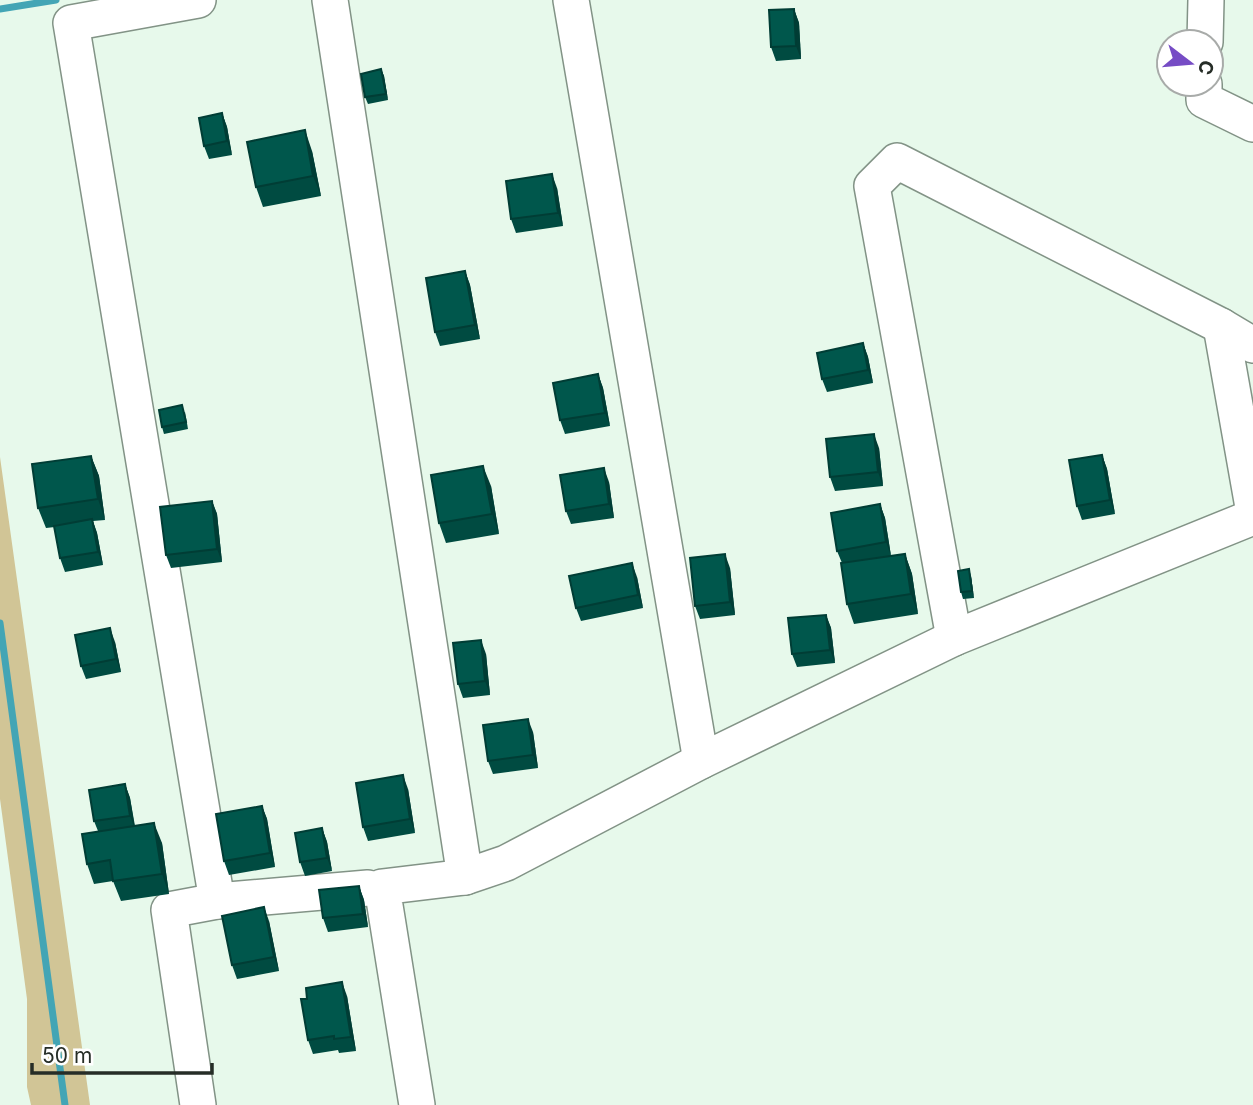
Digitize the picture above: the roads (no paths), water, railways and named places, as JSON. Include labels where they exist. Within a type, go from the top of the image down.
[{"type":"lane","points":[[198,0],[71,23],[217,901]]},
{"type":"lane","points":[[330,0],[465,877]]},
{"type":"lane","points":[[571,0],[701,761]]},
{"type":"lane","points":[[1205,28],[1206,0]]},
{"type":"lane","points":[[1204,98],[1253,124]]},
{"type":"lane","points":[[954,638],[872,186],[897,162],[1221,326],[1253,345]]},
{"type":"lane","points":[[1221,326],[1253,507]]},
{"type":"lane","points":[[198,1105],[169,910],[217,901],[465,877],[506,863],[701,761],[954,638],[1253,517]]},
{"type":"lane","points":[[382,887],[417,1105]]},
{"type":"waterway","points":[[0,9],[56,0]]},
{"type":"waterway","points":[[0,623],[65,1105]]}]
